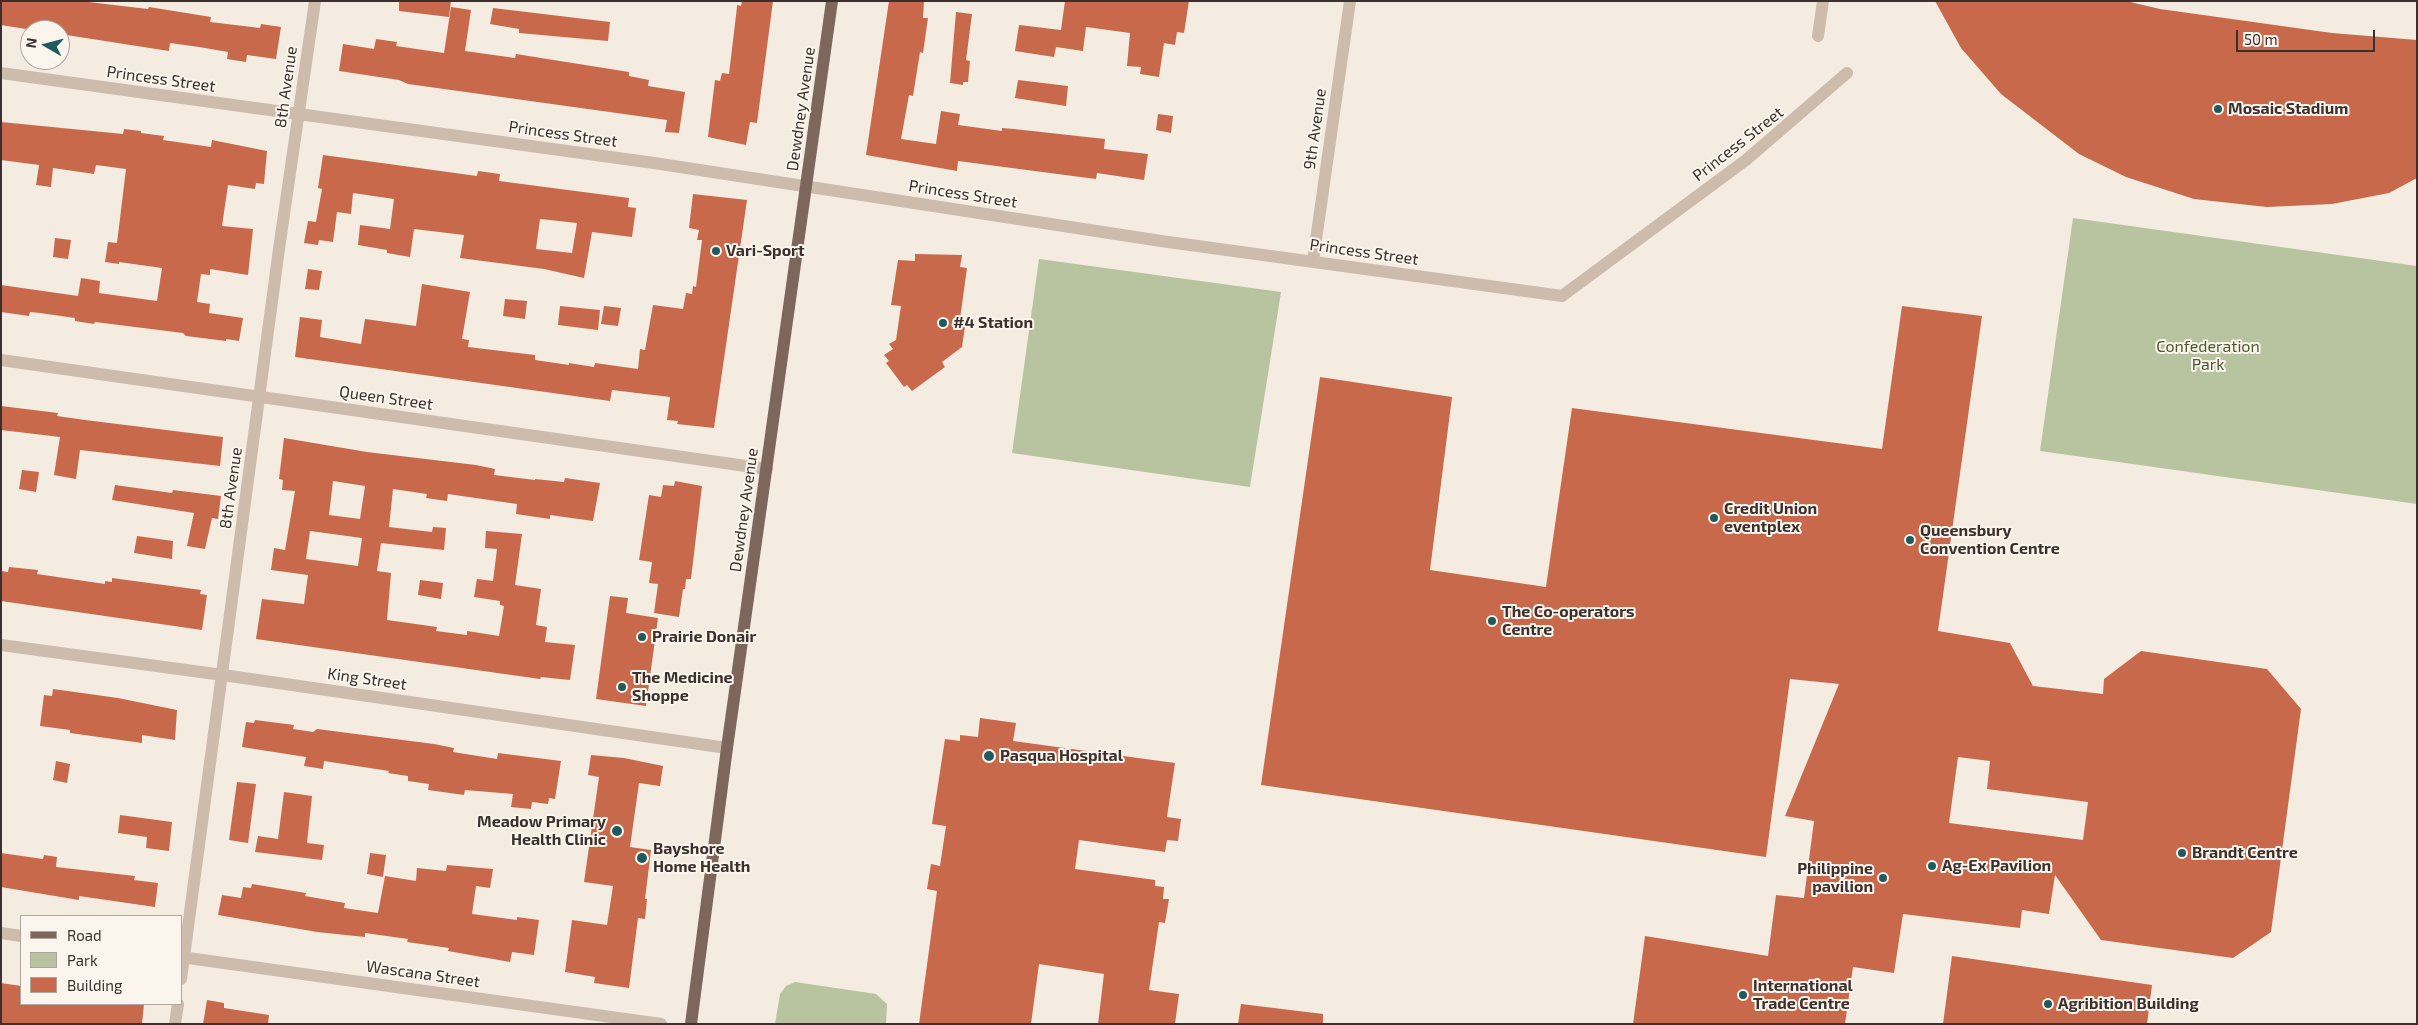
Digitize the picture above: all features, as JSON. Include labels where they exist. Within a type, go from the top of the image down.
[{"type":"main road","name":"Dewdney Avenue","points":[[691,1024],[727,748],[832,1]]},
{"type":"street","name":"8th Avenue","points":[[183,957],[315,1]]},
{"type":"street","name":"9th Avenue","points":[[1312,261],[1350,1]]},
{"type":"street","points":[[1818,36],[1823,1]]},
{"type":"street","name":"Princess Street","points":[[1,73],[654,163],[806,187],[1562,296],[1751,156],[1847,73]]},
{"type":"street","name":"Queen Street","points":[[1,360],[767,468]]},
{"type":"street","name":"King Street","points":[[1,645],[727,748]]},
{"type":"street","points":[[1,933],[20,936]]},
{"type":"street","name":"Wascana Street","points":[[183,957],[661,1024]]},
{"type":"street","points":[[175,1024],[178,1005]]},
{"type":"green space","name":"Confederation Park","points":[[2073,218],[2417,266],[2417,504],[2040,451]]},
{"type":"green space","points":[[1039,259],[1281,292],[1250,487],[1012,453]]},
{"type":"green space","points":[[795,982],[876,994],[887,1004],[886,1024],[775,1024],[780,994],[786,986]]},
{"type":"building","points":[[1,1],[80,1],[148,9],[149,7],[211,17],[210,22],[260,28],[261,24],[281,27],[276,59],[247,55],[246,62],[227,59],[228,52],[199,47],[170,43],[169,51],[70,36],[70,20],[20,20],[20,28],[1,25]]},
{"type":"building","points":[[399,1],[451,1],[449,17],[399,11]]},
{"type":"building","points":[[742,1],[773,1],[757,123],[750,122],[746,145],[708,137],[715,80],[720,81],[722,73],[729,74],[737,5],[741,6]]},
{"type":"building","points":[[889,1],[924,1],[923,18],[928,18],[923,53],[920,52],[913,96],[909,95],[901,139],[936,144],[941,111],[960,114],[958,125],[1002,131],[1002,128],[1105,139],[1104,149],[1148,154],[1144,180],[1097,173],[1096,179],[958,161],[957,171],[866,155]]},
{"type":"building","points":[[1065,1],[1189,1],[1184,33],[1177,32],[1175,45],[1164,43],[1159,77],[1140,74],[1141,67],[1127,66],[1130,33],[1086,27],[1083,51],[1056,47],[1054,57],[1015,51],[1019,25],[1061,30]]},
{"type":"building","name":"Mosaic Stadium","points":[[1935,1],[2126,1],[2160,9],[2332,33],[2417,40],[2417,178],[2389,193],[2332,204],[2267,207],[2194,199],[2126,177],[2079,154],[2001,94],[1961,48]]},
{"type":"building","points":[[451,7],[471,10],[465,51],[515,58],[516,54],[629,72],[629,76],[649,80],[648,86],[685,92],[679,133],[665,132],[667,120],[408,84],[399,80],[339,71],[343,44],[374,49],[376,39],[397,42],[396,46],[444,53]]},
{"type":"building","points":[[493,8],[610,22],[608,41],[519,33],[519,29],[490,24]]},
{"type":"building","points":[[956,12],[972,14],[966,60],[970,61],[968,82],[963,82],[963,85],[950,83]]},
{"type":"building","points":[[1018,80],[1068,86],[1066,106],[1015,98]]},
{"type":"building","points":[[1158,114],[1173,116],[1171,133],[1156,130]]},
{"type":"building","points":[[1,122],[123,134],[124,129],[164,136],[163,140],[211,147],[212,140],[267,151],[264,184],[256,183],[255,189],[228,185],[222,226],[253,229],[248,275],[210,269],[210,275],[201,274],[197,302],[210,304],[209,313],[243,318],[239,341],[186,336],[183,333],[95,322],[94,324],[75,321],[75,318],[40,313],[30,312],[29,316],[1,312],[1,285],[78,296],[81,278],[100,281],[99,293],[157,301],[162,268],[105,262],[108,242],[117,243],[126,169],[96,165],[94,174],[53,168],[51,187],[36,185],[39,165],[1,160]]},
{"type":"building","points":[[323,155],[477,176],[478,171],[500,174],[499,181],[629,198],[628,207],[636,208],[632,237],[592,232],[584,278],[544,269],[460,258],[464,235],[414,229],[410,257],[387,253],[387,250],[358,245],[360,225],[390,229],[394,199],[353,193],[351,214],[337,212],[333,242],[319,240],[318,245],[304,243],[308,221],[316,222],[322,189],[318,188]],"holes":[[[540,219],[577,223],[572,253],[536,249]]]},
{"type":"building","points":[[693,194],[747,200],[714,428],[677,424],[678,421],[667,420],[670,397],[612,390],[610,401],[295,357],[300,317],[322,320],[320,337],[361,344],[365,319],[416,326],[422,284],[470,292],[462,339],[469,340],[468,347],[535,355],[535,360],[569,365],[569,363],[594,367],[595,363],[638,369],[640,349],[645,350],[653,305],[683,309],[686,293],[692,294],[693,286],[696,287],[702,240],[697,240],[699,230],[689,228]]},
{"type":"building","points":[[55,238],[71,240],[68,259],[53,257]]},
{"type":"building","name":"#4 Station","points":[[915,254],[962,255],[960,267],[967,268],[960,319],[966,320],[962,347],[942,362],[945,367],[912,391],[907,385],[904,387],[886,363],[889,361],[884,355],[893,349],[889,344],[896,340],[901,306],[891,305],[898,260],[915,261]]},
{"type":"building","points":[[308,269],[322,271],[319,290],[305,289]]},
{"type":"building","points":[[505,299],[527,301],[525,319],[503,316]]},
{"type":"building","points":[[560,306],[600,310],[598,330],[558,325]]},
{"type":"building","points":[[604,306],[621,308],[618,326],[601,324]]},
{"type":"building","points":[[1902,306],[1982,316],[1938,631],[2010,643],[2033,686],[2103,694],[2104,679],[2141,651],[2267,669],[2301,709],[2271,932],[2233,958],[2101,940],[2055,875],[2049,914],[2022,910],[2020,928],[1903,914],[1894,973],[1853,967],[1845,1024],[1633,1024],[1645,936],[1768,956],[1776,895],[1804,898],[1814,821],[1785,816],[1839,684],[1790,679],[1766,857],[1261,785],[1320,377],[1452,397],[1430,570],[1546,587],[1572,408],[1882,449]],"holes":[[[1958,757],[1990,761],[1987,789],[2088,802],[2083,840],[1949,823]]]},
{"type":"building","points":[[1,406],[58,413],[57,416],[85,420],[223,437],[220,466],[80,450],[76,479],[54,475],[60,437],[1,430]]},
{"type":"building","points":[[284,438],[367,452],[476,465],[495,469],[494,475],[564,482],[565,478],[600,483],[593,521],[550,515],[550,519],[516,514],[517,504],[448,494],[447,501],[426,498],[427,494],[393,489],[389,527],[432,532],[433,527],[446,528],[444,550],[381,543],[377,571],[391,573],[387,620],[437,627],[436,631],[467,635],[467,631],[499,636],[504,606],[500,605],[500,601],[474,597],[477,579],[493,581],[497,549],[485,548],[486,531],[522,534],[515,585],[541,589],[536,625],[547,627],[545,642],[575,645],[570,680],[541,677],[540,679],[256,639],[262,599],[304,604],[308,575],[271,570],[274,548],[285,550],[295,491],[282,490],[283,480],[279,479]],"holes":[[[333,481],[365,486],[360,519],[329,515]],[[310,531],[362,538],[358,566],[306,559]]]},
{"type":"building","points":[[22,470],[39,472],[36,492],[19,489]]},
{"type":"building","points":[[675,481],[702,486],[691,579],[686,579],[679,617],[654,613],[658,584],[649,583],[652,562],[639,560],[649,495],[661,497],[663,485],[674,486]]},
{"type":"building","points":[[115,485],[172,493],[173,490],[221,496],[218,519],[212,518],[205,549],[187,546],[194,513],[112,500]]},
{"type":"building","points":[[137,536],[173,541],[172,559],[134,553]]},
{"type":"building","points":[[9,567],[38,570],[37,574],[105,584],[105,581],[112,582],[112,578],[201,590],[200,594],[207,595],[202,630],[1,601],[1,571],[8,572]]},
{"type":"building","points":[[420,580],[443,583],[441,599],[418,595]]},
{"type":"building","points":[[610,596],[628,598],[626,613],[658,618],[646,706],[596,699]]},
{"type":"building","points":[[53,689],[118,698],[177,710],[175,740],[142,735],[142,743],[70,733],[70,730],[40,726],[44,695],[52,696]]},
{"type":"building","name":"Pasqua Hospital","points":[[980,718],[1016,723],[1013,741],[1175,763],[1167,817],[1181,819],[1178,841],[1167,840],[1165,852],[1079,840],[1075,869],[1155,880],[1155,886],[1164,887],[1163,899],[1169,899],[1165,923],[1159,922],[1149,990],[1179,994],[1175,1024],[1098,1024],[1104,974],[1039,964],[1031,1024],[919,1024],[937,891],[927,889],[931,864],[940,866],[946,826],[932,824],[945,739],[960,741],[960,735],[978,737]]},
{"type":"building","points":[[255,720],[294,725],[293,729],[313,732],[317,729],[434,744],[454,748],[453,752],[497,759],[498,753],[561,761],[555,799],[549,798],[548,804],[532,802],[531,809],[511,807],[513,794],[465,790],[464,795],[428,790],[429,784],[408,781],[408,776],[388,773],[389,771],[324,761],[323,769],[304,766],[306,757],[242,747],[246,722],[254,723]]},
{"type":"building","points":[[591,755],[624,758],[663,766],[660,786],[639,783],[630,847],[651,850],[645,899],[647,899],[645,919],[638,918],[629,988],[594,983],[595,977],[565,972],[572,920],[607,925],[613,886],[584,882],[599,777],[588,775]]},
{"type":"building","points":[[56,761],[70,764],[67,783],[53,780]]},
{"type":"building","points":[[237,782],[256,784],[248,843],[229,840]]},
{"type":"building","points":[[284,792],[312,796],[307,843],[324,845],[322,860],[255,852],[258,836],[278,839]]},
{"type":"building","points":[[120,815],[172,822],[169,851],[146,848],[147,837],[118,833]]},
{"type":"building","points":[[1,853],[43,859],[44,855],[57,857],[56,867],[135,876],[134,880],[158,883],[155,907],[79,896],[79,900],[1,887]]},
{"type":"building","points":[[370,853],[386,855],[383,877],[367,874]]},
{"type":"building","points":[[447,865],[493,869],[490,888],[476,886],[472,914],[517,920],[517,917],[539,920],[534,955],[512,952],[510,962],[448,951],[449,948],[407,942],[408,939],[365,933],[365,937],[317,932],[218,915],[222,895],[241,898],[243,887],[251,888],[252,884],[306,893],[305,896],[345,903],[344,908],[378,913],[385,876],[416,881],[417,868],[446,871]]},
{"type":"building","name":"Agribition Building","points":[[1952,956],[2152,985],[2147,1024],[1943,1024]]},
{"type":"building","points":[[1,983],[20,986],[20,1005],[144,1005],[142,1024],[1,1024]]},
{"type":"building","points":[[207,1000],[224,1003],[224,1008],[269,1015],[268,1024],[203,1024]]},
{"type":"building","points":[[1241,1004],[1323,1014],[1323,1024],[1238,1024]]},
{"type":"place","name":"Mosaic Stadium","points":[[2218,109]]},
{"type":"place","name":"Vari-Sport","points":[[716,251]]},
{"type":"place","name":"#4 Station","points":[[943,323]]},
{"type":"place","name":"Credit Union eventplex","points":[[1714,518]]},
{"type":"place","name":"Queensbury Convention Centre","points":[[1910,540]]},
{"type":"place","name":"The Co-operators Centre","points":[[1492,621]]},
{"type":"place","name":"Prairie Donair","points":[[642,637]]},
{"type":"place","name":"The Medicine Shoppe","points":[[622,687]]},
{"type":"place","name":"Pasqua Hospital","points":[[989,756]]},
{"type":"place","name":"Meadow Primary Health Clinic","points":[[617,831]]},
{"type":"place","name":"Brandt Centre","points":[[2182,853]]},
{"type":"place","name":"Bayshore Home Health","points":[[642,858]]},
{"type":"place","name":"Ag-Ex Pavilion","points":[[1932,866]]},
{"type":"place","name":"Philippine pavilion","points":[[1883,878]]},
{"type":"place","name":"International Trade Centre","points":[[1743,995]]},
{"type":"place","name":"Agribition Building","points":[[2048,1004]]}]
